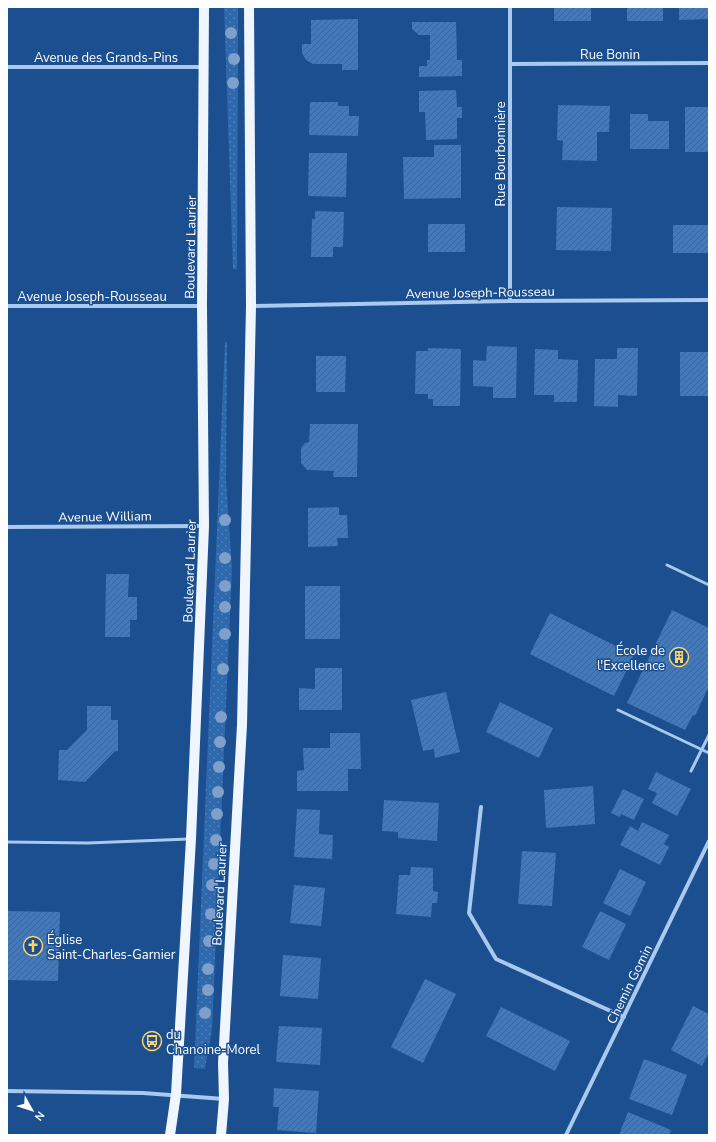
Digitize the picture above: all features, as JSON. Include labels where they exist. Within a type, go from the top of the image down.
[{"type":"main road","name":"Boulevard Laurier","points":[[170,1135],[176,1094],[192,839],[204,526],[202,306],[205,67],[204,7]]},
{"type":"main road","name":"Boulevard Laurier","points":[[221,1135],[224,1099],[223,1063],[242,725],[251,306],[249,7]]},
{"type":"street","name":"Rue Bourbonnière","points":[[510,7],[510,301]]},
{"type":"street","name":"Rue Bonin","points":[[510,64],[709,63]]},
{"type":"street","name":"Avenue des Grands-Pins","points":[[7,68],[205,67]]},
{"type":"street","name":"Avenue Joseph-Rousseau","points":[[251,306],[510,301],[709,300]]},
{"type":"street","name":"Avenue Joseph-Rousseau","points":[[7,306],[202,306]]},
{"type":"street","name":"Avenue William","points":[[7,527],[204,526]]},
{"type":"street","points":[[481,806],[469,913],[496,959],[624,1017]]},
{"type":"street","name":"Chemin Gomin","points":[[566,1135],[709,841]]},
{"type":"street","points":[[7,1091],[176,1094],[224,1099]]},
{"type":"lane","points":[[667,565],[709,585]]},
{"type":"lane","points":[[618,710],[709,752]]},
{"type":"lane","points":[[692,772],[709,734]]},
{"type":"lane","points":[[7,842],[88,843],[192,839]]},
{"type":"shaded area","points":[[224,7],[238,7],[237,269],[233,269]]},
{"type":"shaded area","points":[[225,341],[227,343],[226,481],[232,567],[212,1029],[205,1069],[194,1068]]},
{"type":"building","points":[[554,7],[591,7],[591,21],[554,21]]},
{"type":"building","points":[[627,7],[663,7],[663,21],[627,21]]},
{"type":"building","points":[[679,7],[709,7],[709,19],[679,20]]},
{"type":"building","points":[[358,19],[358,70],[342,70],[342,64],[313,64],[306,60],[302,53],[302,44],[311,44],[311,20]]},
{"type":"building","points":[[412,22],[456,22],[457,60],[462,60],[462,76],[419,77],[419,66],[427,66],[427,60],[430,60],[430,35],[419,35],[412,29]]},
{"type":"building","points":[[456,90],[457,107],[462,107],[462,118],[457,118],[457,139],[426,140],[425,112],[419,112],[419,91]]},
{"type":"building","points":[[310,102],[338,102],[338,106],[349,106],[349,116],[359,116],[358,136],[309,135]]},
{"type":"building","points":[[558,105],[610,106],[609,132],[597,132],[597,161],[562,160],[563,141],[557,140]]},
{"type":"building","points":[[685,107],[709,107],[709,152],[685,152]]},
{"type":"building","points":[[630,114],[648,114],[648,121],[669,121],[669,149],[630,149]]},
{"type":"building","points":[[434,145],[461,145],[461,198],[404,199],[403,157],[434,157]]},
{"type":"building","points":[[309,153],[347,153],[346,197],[308,196]]},
{"type":"building","points":[[557,207],[612,208],[611,251],[556,250]]},
{"type":"building","points":[[315,211],[344,212],[343,247],[333,247],[333,257],[311,257],[312,219],[315,219]]},
{"type":"building","points":[[428,224],[465,224],[465,252],[428,252]]},
{"type":"building","points":[[673,225],[709,225],[709,253],[673,253]]},
{"type":"building","points":[[487,346],[517,347],[516,398],[493,398],[493,387],[473,386],[473,360],[486,361]]},
{"type":"building","points":[[428,348],[461,349],[460,406],[433,406],[433,399],[428,399],[428,394],[415,394],[416,351],[428,351]]},
{"type":"building","points":[[617,348],[638,348],[637,396],[618,395],[618,407],[594,406],[595,359],[617,359]]},
{"type":"building","points":[[535,349],[558,350],[558,359],[578,360],[577,402],[554,402],[554,395],[534,395]]},
{"type":"building","points":[[680,352],[709,352],[709,396],[680,396]]},
{"type":"building","points":[[316,356],[346,356],[345,392],[316,392]]},
{"type":"building","points":[[310,424],[358,424],[357,477],[333,477],[334,471],[307,470],[301,463],[301,448],[305,443],[309,442]]},
{"type":"building","points":[[339,507],[339,515],[347,515],[348,538],[337,538],[338,546],[308,547],[308,508]]},
{"type":"building","points":[[106,574],[129,574],[128,597],[137,597],[137,620],[130,620],[130,637],[105,637]]},
{"type":"building","points":[[305,586],[340,586],[340,639],[305,639]]},
{"type":"building","name":"École de l'Excellence","points":[[672,610],[709,628],[709,686],[695,716],[693,715],[685,730],[627,703]]},
{"type":"building","points":[[550,613],[634,655],[614,696],[530,654]]},
{"type":"building","points":[[315,668],[342,668],[342,710],[299,710],[299,688],[315,689]]},
{"type":"building","points":[[446,692],[460,752],[435,758],[434,749],[423,751],[411,700]]},
{"type":"building","points":[[500,702],[553,728],[539,758],[486,732]]},
{"type":"building","points":[[87,706],[111,706],[111,720],[118,720],[118,751],[115,751],[85,782],[58,780],[59,750],[67,750],[87,730]]},
{"type":"building","points":[[330,733],[360,733],[361,769],[348,769],[348,791],[297,791],[297,771],[304,770],[303,748],[330,748]]},
{"type":"building","points":[[656,772],[691,789],[677,816],[652,803],[657,793],[648,789]]},
{"type":"building","points":[[593,786],[595,824],[546,828],[544,790]]},
{"type":"building","points":[[623,789],[644,799],[634,820],[621,814],[620,817],[611,813]]},
{"type":"building","points":[[384,800],[439,803],[437,841],[398,838],[398,832],[382,831]]},
{"type":"building","points":[[297,809],[320,810],[319,834],[333,835],[332,859],[294,857]]},
{"type":"building","points":[[642,822],[669,835],[664,844],[669,847],[660,865],[620,845],[630,826],[638,831]]},
{"type":"building","points":[[522,851],[556,853],[552,906],[518,904]]},
{"type":"building","points":[[411,867],[433,868],[433,891],[438,892],[437,903],[432,903],[431,917],[396,914],[399,875],[410,875]]},
{"type":"building","points":[[620,869],[646,882],[630,916],[603,903]]},
{"type":"building","points":[[294,885],[325,888],[321,926],[290,923]]},
{"type":"building","name":"Église Saint-Charles-Garnier","points":[[7,911],[60,912],[58,981],[7,980]]},
{"type":"building","points":[[600,911],[626,924],[609,960],[582,947]]},
{"type":"building","points":[[283,955],[321,958],[318,999],[280,996]]},
{"type":"building","points":[[425,979],[456,994],[423,1063],[391,1047]]},
{"type":"building","points":[[693,1006],[709,1014],[709,1052],[702,1066],[671,1050]]},
{"type":"building","points":[[501,1007],[570,1041],[555,1071],[486,1036]]},
{"type":"building","points":[[279,1026],[322,1028],[320,1065],[276,1062]]},
{"type":"building","points":[[644,1059],[687,1075],[672,1115],[629,1099]]},
{"type":"building","points":[[274,1088],[319,1091],[316,1133],[277,1130],[279,1107],[273,1107]]},
{"type":"building","points":[[628,1112],[671,1130],[669,1135],[619,1135]]},
{"type":"place","name":"École de l'Excellence","points":[[679,657]]},
{"type":"place","name":"Église Saint-Charles-Garnier","points":[[33,946]]},
{"type":"place","name":"du Chanoine-Morel","points":[[152,1041]]}]
